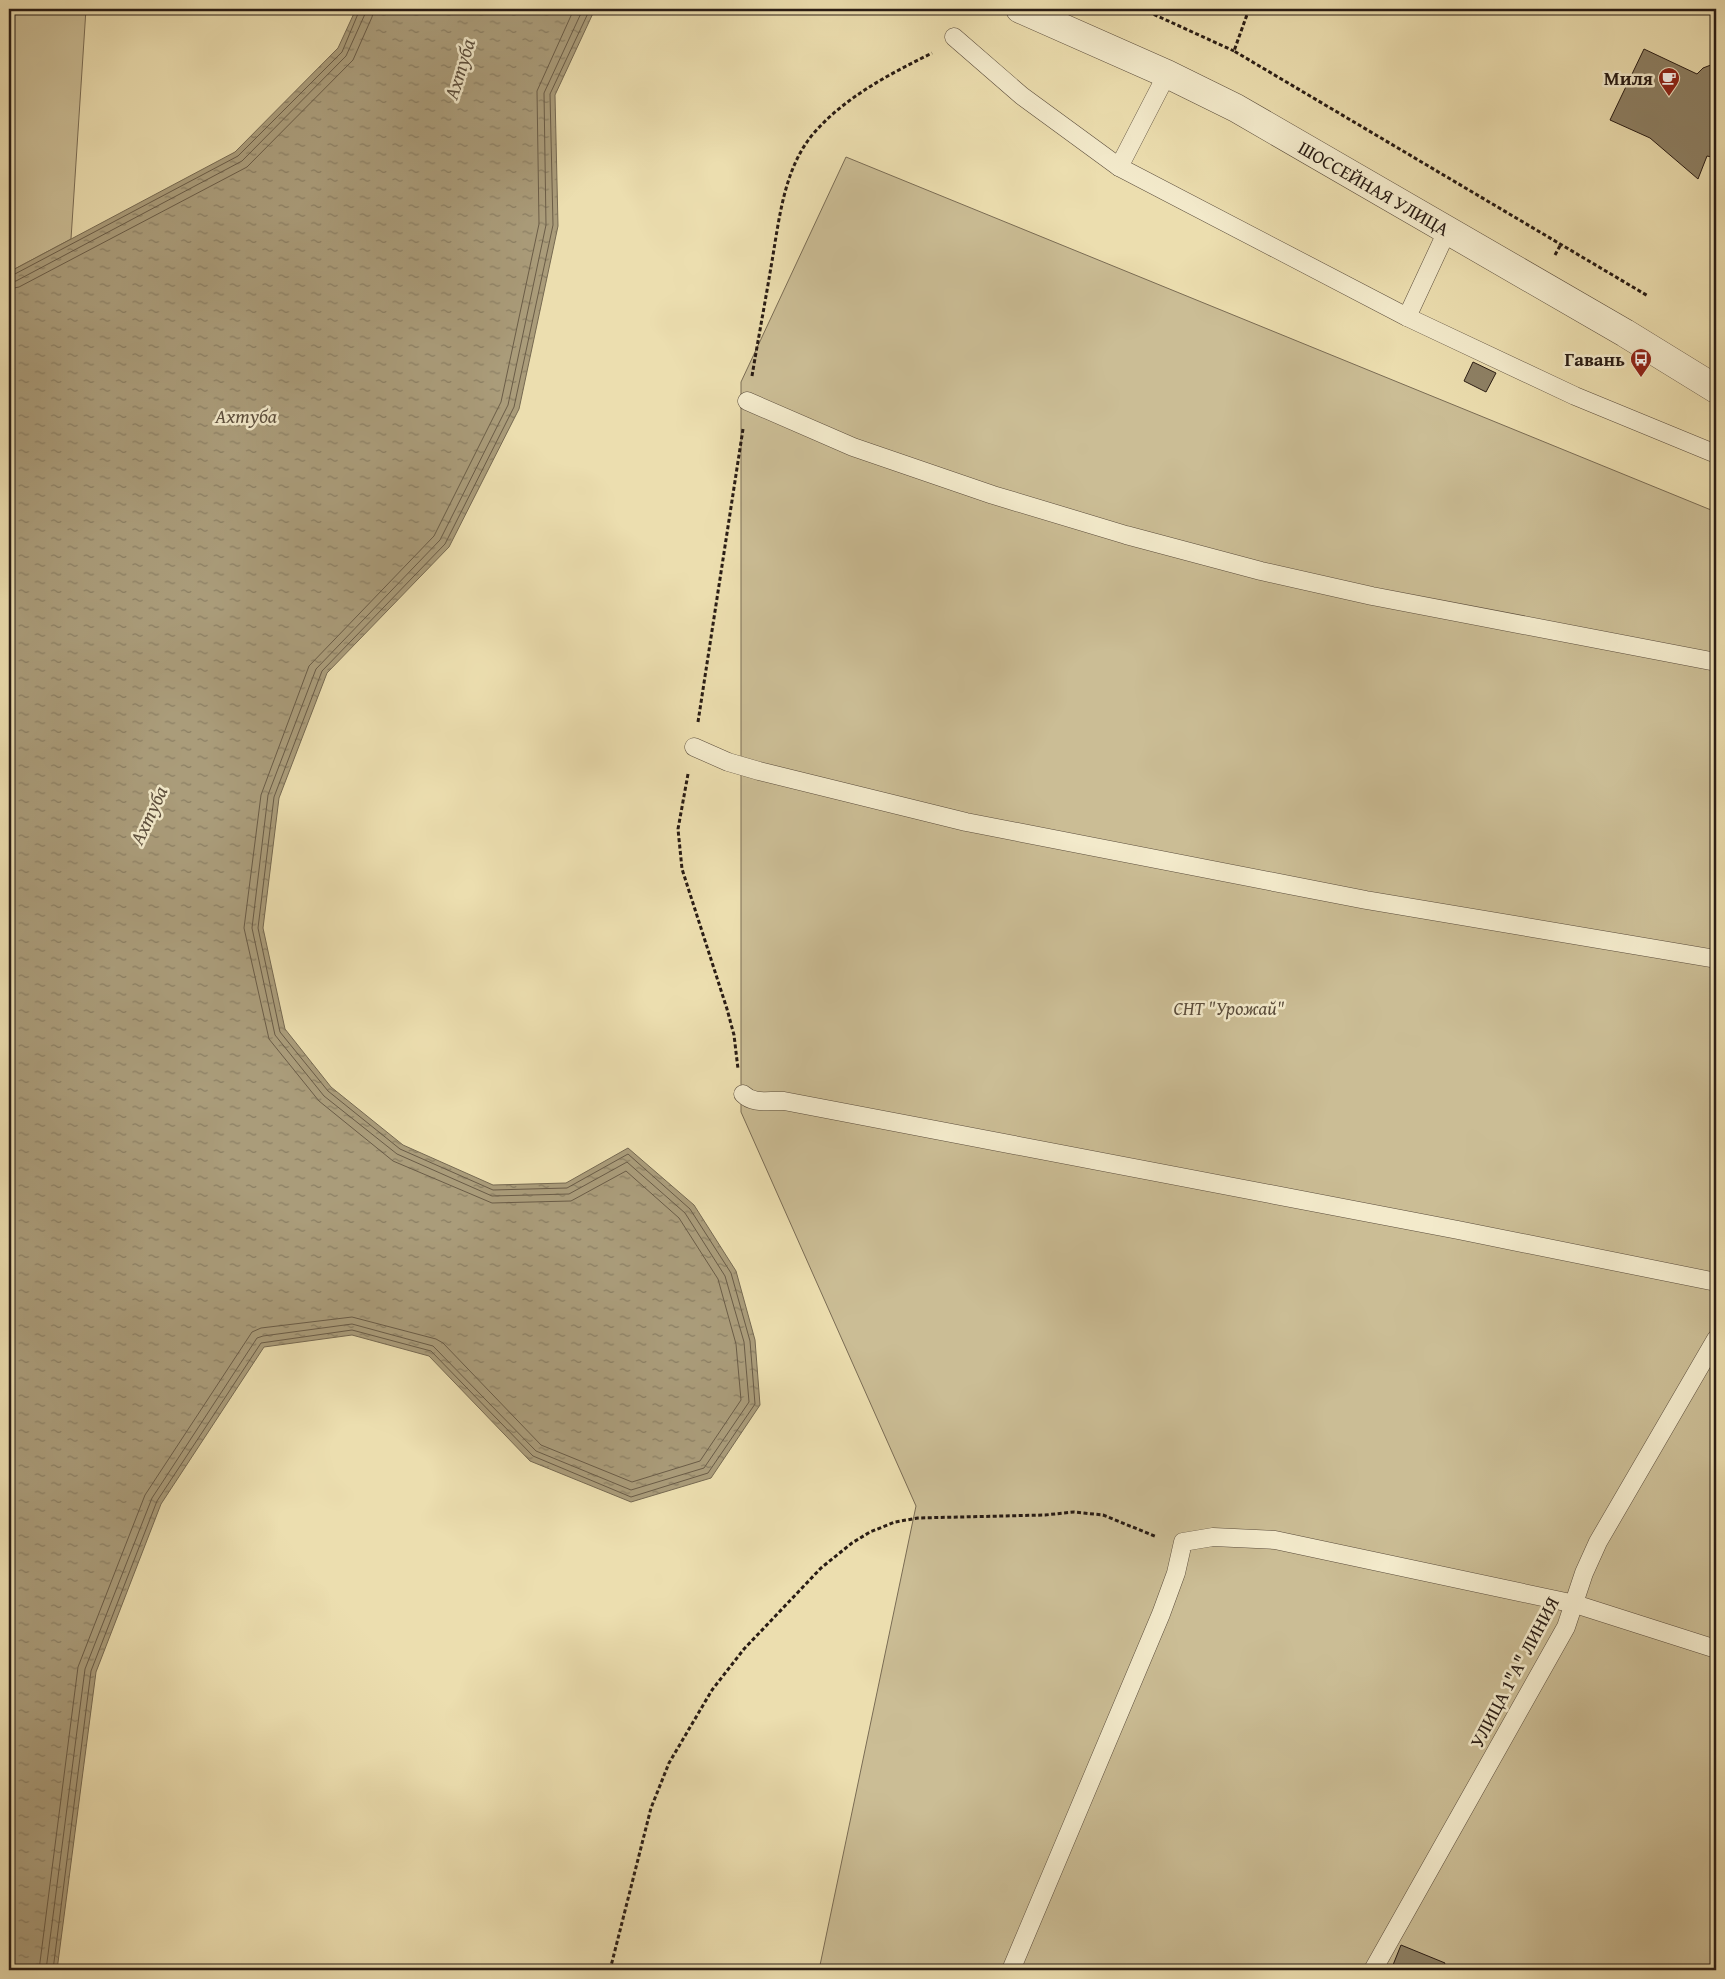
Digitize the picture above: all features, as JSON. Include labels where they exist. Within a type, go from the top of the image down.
[{"type":"street","name":"ШОССЕЙНАЯ УЛИЦА","points":[[1020,9],[1167,74],[1236,108],[1624,333],[1716,389]]},
{"type":"lane","points":[[954,37],[1022,96],[1119,166],[1407,317],[1575,396],[1716,454]]},
{"type":"lane","points":[[1119,166],[1167,74]]},
{"type":"lane","points":[[1407,317],[1447,231]]},
{"type":"lane","points":[[747,401],[852,447],[993,495],[1126,536],[1372,596],[1716,662]]},
{"type":"lane","points":[[694,747],[728,762],[759,771],[966,822],[1366,900],[1716,959]]},
{"type":"lane","points":[[743,1094],[756,1102],[768,1100],[784,1101],[1458,1230],[1716,1282]]},
{"type":"lane","name":"УЛИЦА 1\"А\" ЛИНИЯ","points":[[1373,1970],[1566,1627],[1584,1573],[1598,1542],[1716,1339]]},
{"type":"lane","points":[[1011,1970],[1161,1614],[1176,1573],[1183,1542],[1214,1537],[1275,1540],[1575,1604],[1716,1649]]},
{"type":"path","points":[[1142,9],[1234,51],[1648,296]]},
{"type":"path","points":[[1234,51],[1249,9]]},
{"type":"path","points":[[743,1094],[740,1086],[734,1035],[727,1008],[682,869],[678,829],[694,747],[747,401],[784,194],[797,158],[813,135],[839,108],[882,78],[933,52],[954,37]]},
{"type":"path","points":[[1555,255],[1561,244]]},
{"type":"path","points":[[1602,275],[1605,270]]},
{"type":"path","points":[[610,1970],[651,1808],[669,1763],[712,1690],[744,1649],[821,1568],[852,1543],[870,1532],[895,1522],[918,1518],[1045,1515],[1074,1512],[1103,1515],[1155,1536],[1183,1542]]},
{"type":"green space","points":[[9,9],[86,9],[71,239],[9,272]]},
{"type":"green space","name":"СНТ \"Урожай\"","points":[[846,157],[1716,512],[1716,1970],[819,1970],[916,1506],[741,1112],[741,382]]},
{"type":"water","name":"Ахтуба","points":[[356,9],[595,9],[555,95],[558,226],[519,409],[449,547],[327,673],[279,798],[263,928],[285,1029],[331,1087],[403,1145],[493,1185],[566,1183],[628,1148],[694,1205],[736,1271],[755,1340],[760,1405],[711,1478],[631,1502],[530,1461],[429,1356],[352,1335],[264,1347],[161,1504],[96,1672],[57,1970],[9,1970],[9,272],[235,152],[338,48]]},
{"type":"building","name":"Миля","points":[[1644,49],[1697,74],[1703,68],[1716,63],[1716,158],[1707,156],[1698,179],[1650,138],[1610,120]]},
{"type":"building","points":[[1473,362],[1496,373],[1486,392],[1464,381]]},
{"type":"building","points":[[1401,1945],[1445,1963],[1442,1970],[1391,1970]]},
{"type":"place","name":"Миля","points":[[1669,97]]},
{"type":"place","name":"Гавань","points":[[1641,378]]}]
